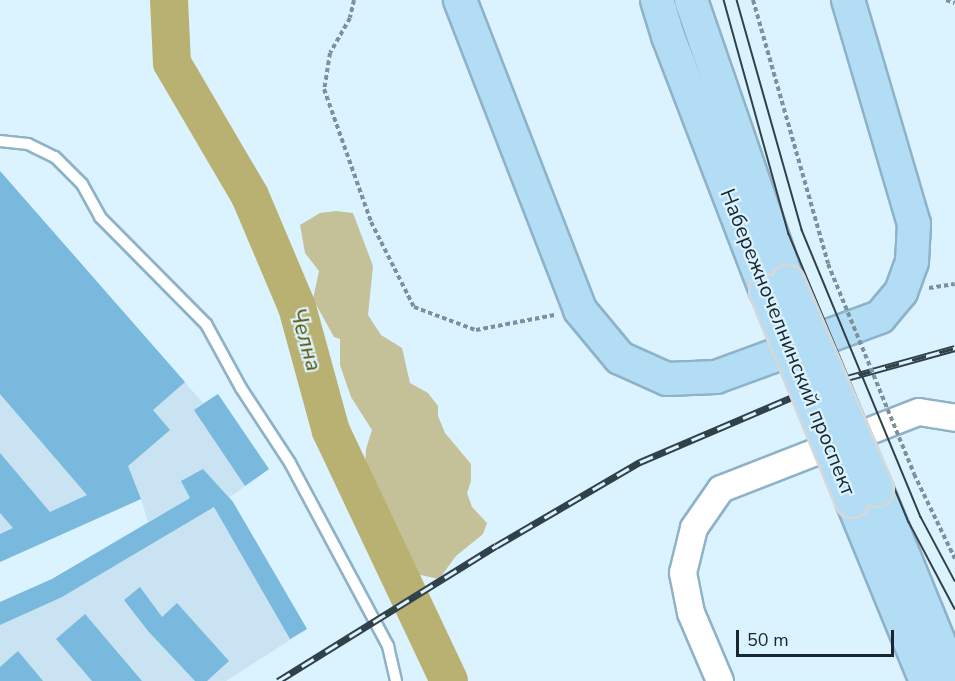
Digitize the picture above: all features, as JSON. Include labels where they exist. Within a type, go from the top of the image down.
[{"type":"main road","points":[[460,0],[580,310],[620,358],[667,379],[716,377],[880,317],[901,292],[912,262],[914,224],[848,0]]},
{"type":"main road","name":"Набережночелнинский проспект","points":[[657,0],[668,36],[777,286],[864,496],[955,681]]},
{"type":"main road","name":"Набережночелнинский проспект","points":[[691,0],[777,286]]},
{"type":"main road","name":"Набережночелнинский проспект","points":[[864,496],[926,681]]},
{"type":"street","points":[[720,681],[691,613],[683,573],[694,528],[721,489],[919,412],[955,418]]},
{"type":"lane","points":[[0,141],[28,144],[55,157],[82,184],[100,217],[207,324],[241,388],[290,463],[388,646],[396,681]]},
{"type":"path","points":[[354,0],[350,18],[330,53],[324,89],[371,222],[414,307],[476,330],[580,310]]},
{"type":"path","points":[[753,0],[828,264],[914,474],[955,559]]},
{"type":"path","points":[[946,0],[955,3]]},
{"type":"shaded area","points":[[0,171],[203,403],[218,394],[269,469],[230,497],[307,629],[226,681],[0,681],[0,602],[52,579],[148,522],[141,499],[0,562]]},
{"type":"shaded area","points":[[336,211],[353,213],[373,266],[368,315],[381,335],[402,348],[410,383],[428,393],[438,406],[438,416],[445,433],[471,464],[471,481],[467,493],[472,507],[487,523],[483,534],[456,556],[439,579],[416,574],[382,497],[365,467],[366,449],[372,430],[351,397],[340,365],[340,339],[334,337],[313,299],[319,271],[305,253],[300,225],[320,213]]},
{"type":"building","points":[[0,171],[185,382],[153,410],[170,430],[128,466],[141,499],[0,562],[0,534],[13,528],[0,513],[0,453],[50,512],[87,495],[0,394]]},
{"type":"building","points":[[218,394],[269,469],[245,486],[194,410]]},
{"type":"building","points":[[203,469],[233,502],[307,629],[290,639],[214,507],[62,597],[0,625],[0,602],[52,579],[190,498],[181,481]]},
{"type":"building","points":[[140,587],[162,617],[177,603],[229,661],[207,681],[195,681],[148,631],[124,600]]},
{"type":"building","points":[[85,614],[142,681],[92,681],[56,639]]},
{"type":"building","points":[[18,651],[43,681],[0,681],[0,667]]},
{"type":"waterway","name":"Челна","points":[[169,0],[172,63],[250,196],[297,307],[331,431],[449,681]]},
{"type":"tram line","points":[[724,0],[789,234],[909,522],[955,609]]},
{"type":"tram line","points":[[737,0],[802,230],[921,517],[955,581]]},
{"type":"railway","points":[[278,681],[496,546],[640,462],[818,386],[955,348]]}]
